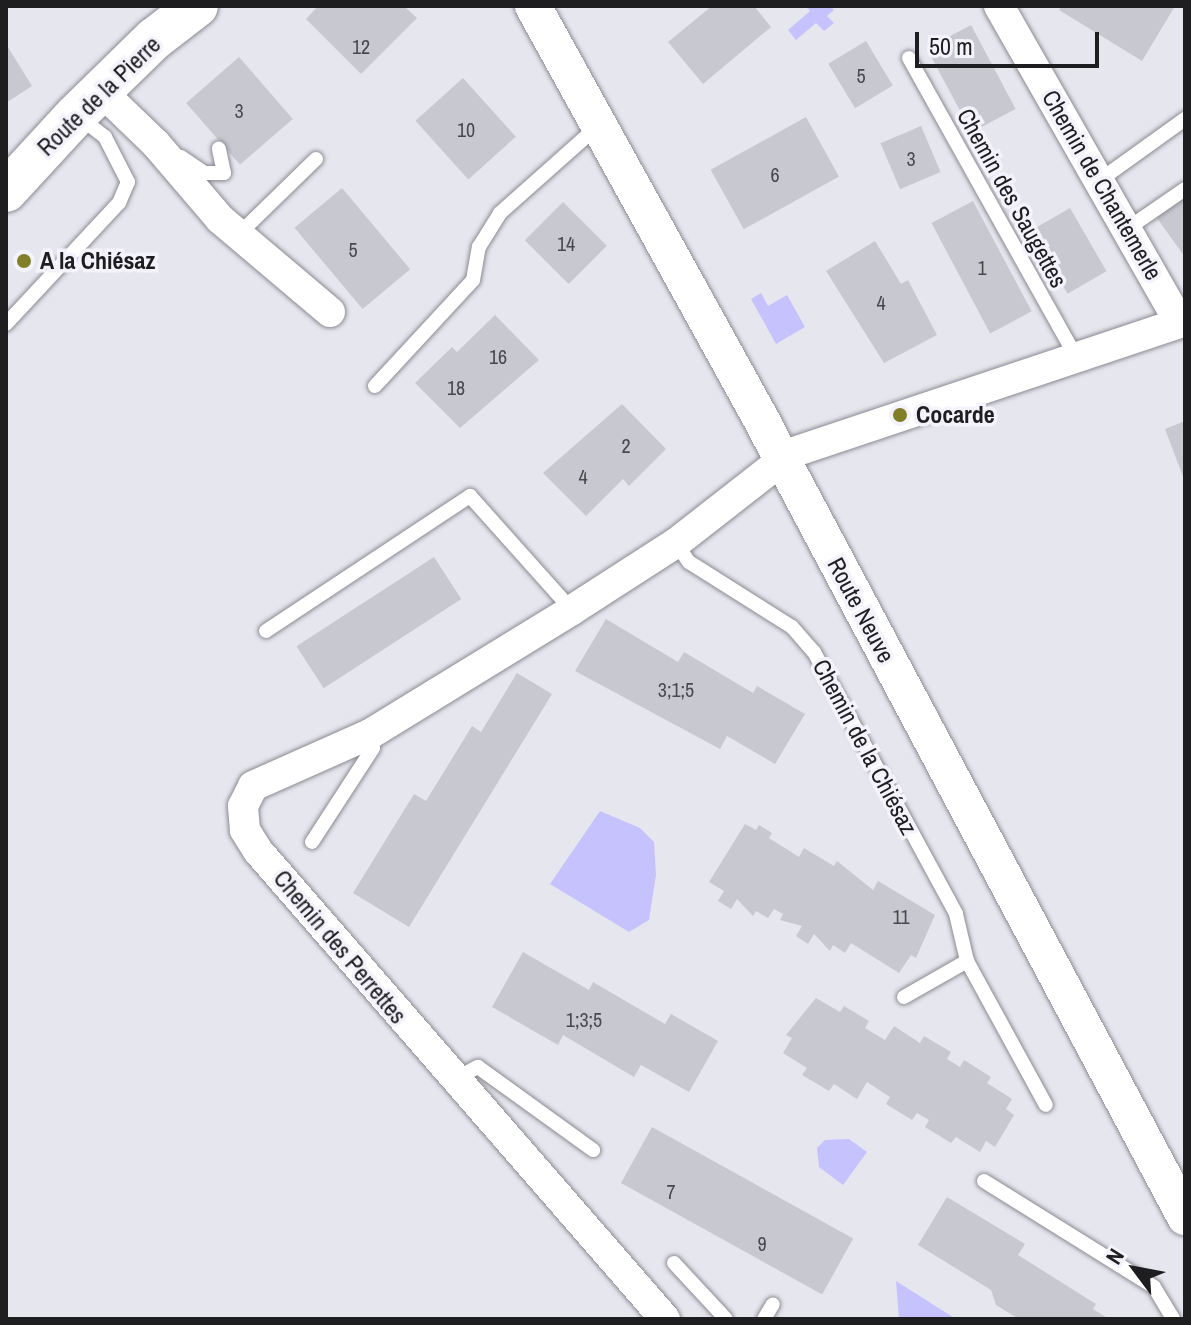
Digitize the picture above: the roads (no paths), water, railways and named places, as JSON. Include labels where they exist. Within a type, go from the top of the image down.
[{"type":"main road","name":"Route de la Pierre","points":[[6,191],[88,103],[197,6]]},
{"type":"street","name":"Route Neuve","points":[[533,6],[781,460],[1185,1217]]},
{"type":"street","name":"Chemin de Chantemerle","points":[[1000,20],[1093,170],[1183,326]]},
{"type":"street","points":[[88,103],[142,130],[220,219],[330,312]]},
{"type":"street","points":[[370,734],[676,543],[781,460],[886,420],[1183,326]]},
{"type":"street","name":"Chemin des Perrettes","points":[[370,734],[271,774],[253,786],[243,806],[245,830],[258,851],[665,1319]]},
{"type":"lane","name":"Chemin des Saugettes","points":[[909,58],[1078,360]]},
{"type":"lane","points":[[6,324],[119,203],[128,182],[88,103]]},
{"type":"lane","points":[[1093,170],[1183,124]]},
{"type":"lane","points":[[375,386],[473,280],[479,247],[500,213],[600,125]]},
{"type":"lane","points":[[142,130],[163,138],[205,173],[224,173],[219,149]]},
{"type":"lane","points":[[240,233],[316,159]]},
{"type":"lane","points":[[1127,229],[1185,189]]},
{"type":"lane","points":[[266,631],[470,496],[572,610]]},
{"type":"lane","name":"Chemin de la Chiésaz","points":[[676,543],[689,562],[792,627],[814,652],[956,914],[967,961],[1046,1105]]},
{"type":"lane","points":[[312,842],[373,748],[370,734]]},
{"type":"lane","points":[[904,997],[967,961]]},
{"type":"lane","points":[[455,1079],[478,1067],[593,1150]]},
{"type":"lane","points":[[984,1181],[1154,1287],[1173,1319]]},
{"type":"lane","points":[[674,1263],[726,1319]]},
{"type":"lane","points":[[764,1319],[773,1304]]},
{"type":"place","name":"A la Chiésaz","points":[[24,261]]},
{"type":"place","name":"Cocarde","points":[[900,415]]}]
